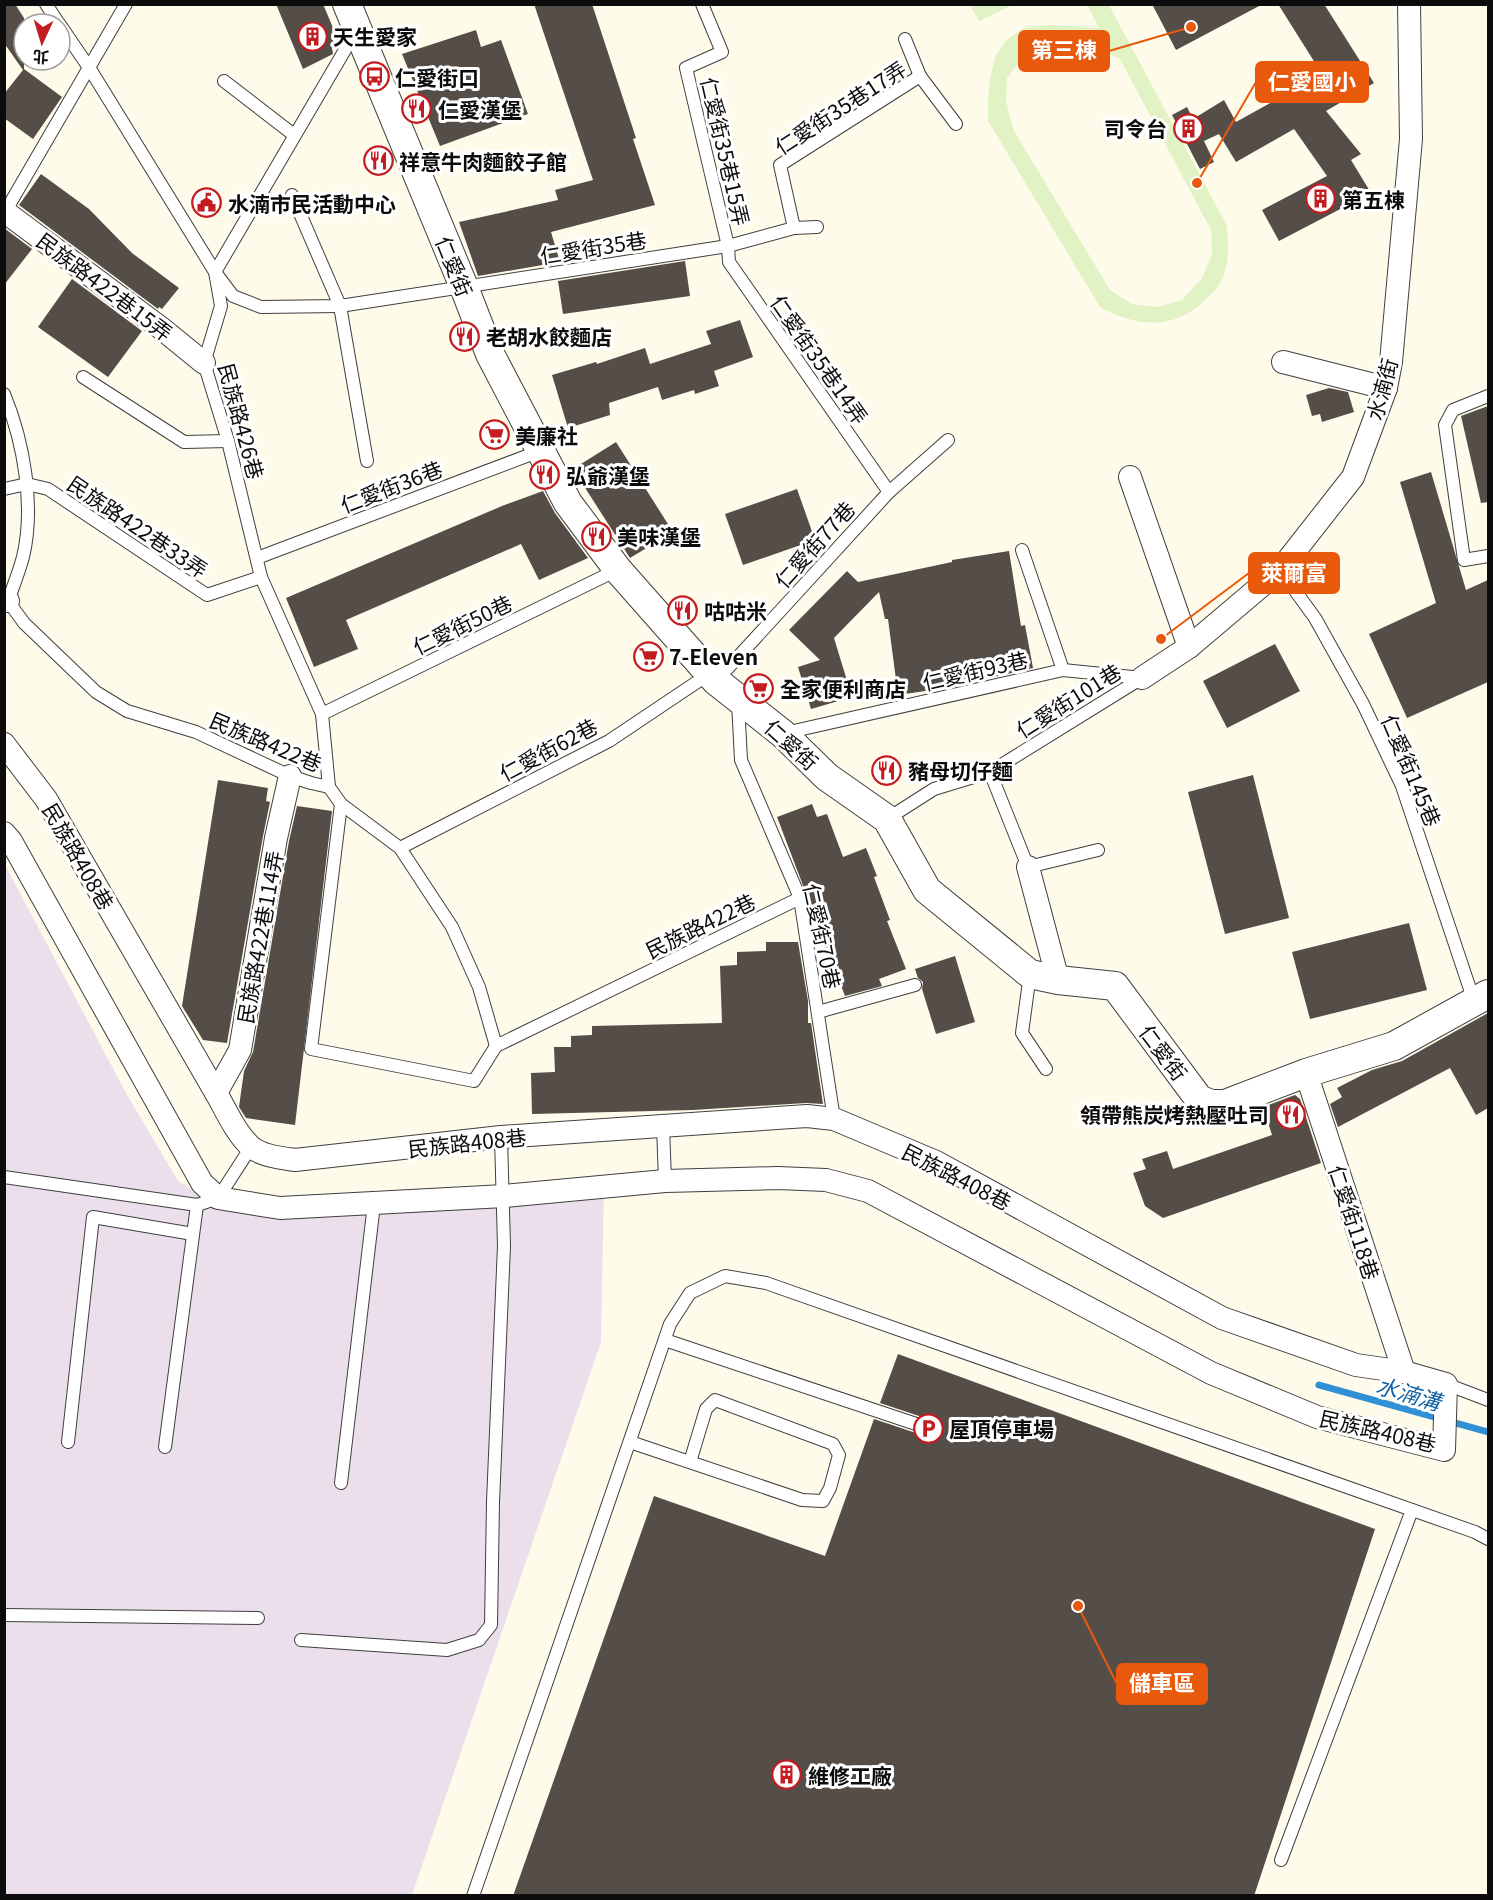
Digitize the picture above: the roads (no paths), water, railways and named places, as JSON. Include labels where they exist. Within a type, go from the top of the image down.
[{"type":"street","name":"水湳街","points":[[1142,678],[1189,647],[1280,570],[1353,477],[1386,388],[1391,362],[1411,139],[1409,4]]},
{"type":"street","name":"仁愛街","points":[[351,17],[490,354],[568,503],[618,570],[721,684],[783,734],[827,777],[887,819],[927,890],[1030,974],[1058,980],[1115,986],[1199,1099],[1211,1104],[1225,1104],[1306,1073],[1394,1046],[1481,997]]},
{"type":"street","name":"民族路422巷15弄","points":[[5,211],[204,363]]},
{"type":"street","points":[[1283,362],[1386,388]]},
{"type":"street","points":[[1130,477],[1189,647]]},
{"type":"street","name":"民族路408巷","points":[[4,744],[46,799],[233,1123],[251,1147],[276,1158],[295,1160],[501,1137],[807,1116],[834,1119],[936,1162],[1222,1318],[1356,1365],[1404,1372],[1446,1384],[1444,1450],[1317,1417],[1211,1374],[868,1191],[826,1180],[778,1178],[665,1181],[504,1196],[280,1208],[218,1198]]},
{"type":"street","name":"民族路422巷114弄","points":[[216,1093],[240,1050],[276,838],[290,776]]},
{"type":"street","points":[[4,833],[12,841],[202,1183],[218,1198]]},
{"type":"street","points":[[1028,867],[1058,980]]},
{"type":"street","name":"仁愛街118巷","points":[[1306,1073],[1404,1372]]},
{"type":"lane","points":[[5,211],[126,4]]},
{"type":"lane","name":"仁愛街35巷15弄","points":[[702,4],[722,52],[687,68],[728,246]]},
{"type":"lane","points":[[215,272],[294,135],[351,17]]},
{"type":"lane","points":[[905,39],[920,76]]},
{"type":"lane","name":"民族路426巷","points":[[72,43],[215,272],[222,306],[204,363],[228,441],[261,577],[322,714],[329,787]]},
{"type":"lane","name":"仁愛街35巷17弄","points":[[794,228],[780,165],[920,76],[956,124]]},
{"type":"lane","points":[[224,81],[294,135]]},
{"type":"lane","points":[[292,195],[340,306],[367,462]]},
{"type":"lane","points":[[728,246],[794,228],[817,227]]},
{"type":"lane","name":"仁愛街35巷","points":[[215,272],[233,296],[261,307],[340,306],[728,246]]},
{"type":"lane","name":"仁愛街35巷14弄","points":[[728,246],[729,262],[889,492]]},
{"type":"lane","points":[[83,377],[184,442],[228,441]]},
{"type":"lane","name":"民族路422巷","points":[[4,394],[13,414],[27,484],[28,513],[23,556],[6,601],[24,623],[96,692],[127,711],[196,732],[290,776],[329,787],[341,804],[400,848],[452,927],[479,987],[496,1046],[800,898]]},
{"type":"lane","points":[[1488,396],[1453,410],[1445,425],[1464,560],[1488,556]]},
{"type":"lane","name":"仁愛街77巷","points":[[721,684],[889,492],[948,440]]},
{"type":"lane","name":"仁愛街36巷","points":[[257,558],[540,452]]},
{"type":"lane","points":[[4,489],[27,484]]},
{"type":"lane","name":"民族路422巷33弄","points":[[27,484],[48,489],[207,595],[261,577]]},
{"type":"lane","points":[[1022,550],[1064,670]]},
{"type":"lane","name":"仁愛街50巷","points":[[322,714],[618,570]]},
{"type":"lane","name":"仁愛街145巷","points":[[1280,570],[1315,618],[1362,704],[1401,786],[1481,997]]},
{"type":"lane","name":"仁愛街93巷","points":[[783,734],[1064,670],[1142,678]]},
{"type":"lane","name":"仁愛街101巷","points":[[887,819],[934,789],[990,772],[1142,678]]},
{"type":"lane","name":"仁愛街62巷","points":[[400,848],[721,684]]},
{"type":"lane","name":"仁愛街70巷","points":[[721,684],[741,760],[800,898],[834,1119]]},
{"type":"lane","points":[[990,772],[1028,867],[1098,850]]},
{"type":"lane","points":[[341,804],[311,1049],[474,1082],[496,1046]]},
{"type":"lane","points":[[1030,974],[1022,1033],[1046,1069]]},
{"type":"lane","points":[[818,1012],[915,985]]},
{"type":"lane","points":[[663,1126],[665,1181]]},
{"type":"lane","points":[[301,1640],[447,1650],[479,1640],[491,1625],[493,1502],[504,1246],[501,1137]]},
{"type":"lane","points":[[4,1177],[197,1205],[218,1198],[251,1147]]},
{"type":"lane","points":[[341,1483],[374,1204]]},
{"type":"lane","points":[[165,1447],[197,1205]]},
{"type":"lane","points":[[68,1442],[93,1217],[193,1234]]},
{"type":"lane","points":[[473,1896],[670,1324],[690,1293],[725,1276],[766,1283],[1475,1532],[1488,1539]]},
{"type":"lane","points":[[665,1340],[928,1428]]},
{"type":"lane","points":[[1446,1384],[1488,1400]]},
{"type":"lane","points":[[630,1442],[802,1500],[823,1501],[830,1488],[839,1455],[833,1444],[715,1400],[706,1409],[690,1462]]},
{"type":"lane","points":[[1281,1860],[1412,1510]]},
{"type":"lane","points":[[4,1616],[258,1618]]},
{"type":"waterway","name":"水湳溝","points":[[1319,1385],[1488,1432]]},
{"type":"place","name":"第三棟","points":[[1191,27]]},
{"type":"place","name":"天生愛家","points":[[312,36]]},
{"type":"place","name":"仁愛街口","points":[[374,77]]},
{"type":"place","name":"仁愛漢堡","points":[[417,109]]},
{"type":"place","name":"司令台","points":[[1188,128]]},
{"type":"place","name":"祥意牛肉麵餃子館","points":[[378,161]]},
{"type":"place","name":"仁愛國小","points":[[1197,183]]},
{"type":"place","name":"第五棟","points":[[1321,199]]},
{"type":"place","name":"水湳市民活動中心","points":[[207,203]]},
{"type":"place","name":"老胡水餃麵店","points":[[465,336]]},
{"type":"place","name":"美廉社","points":[[494,435]]},
{"type":"place","name":"弘爺漢堡","points":[[545,475]]},
{"type":"place","name":"美味漢堡","points":[[596,536]]},
{"type":"place","name":"咕咕米","points":[[683,610]]},
{"type":"place","name":"萊爾富","points":[[1161,639]]},
{"type":"place","name":"7-Eleven","points":[[648,656]]},
{"type":"place","name":"全家便利商店","points":[[759,688]]},
{"type":"place","name":"豬母切仔麵","points":[[887,770]]},
{"type":"place","name":"領帶熊炭烤熱壓吐司","points":[[1290,1114]]},
{"type":"place","name":"屋頂停車場","points":[[928,1428]]},
{"type":"place","name":"儲車區","points":[[1078,1606]]},
{"type":"place","name":"維修工廠","points":[[787,1775]]}]
